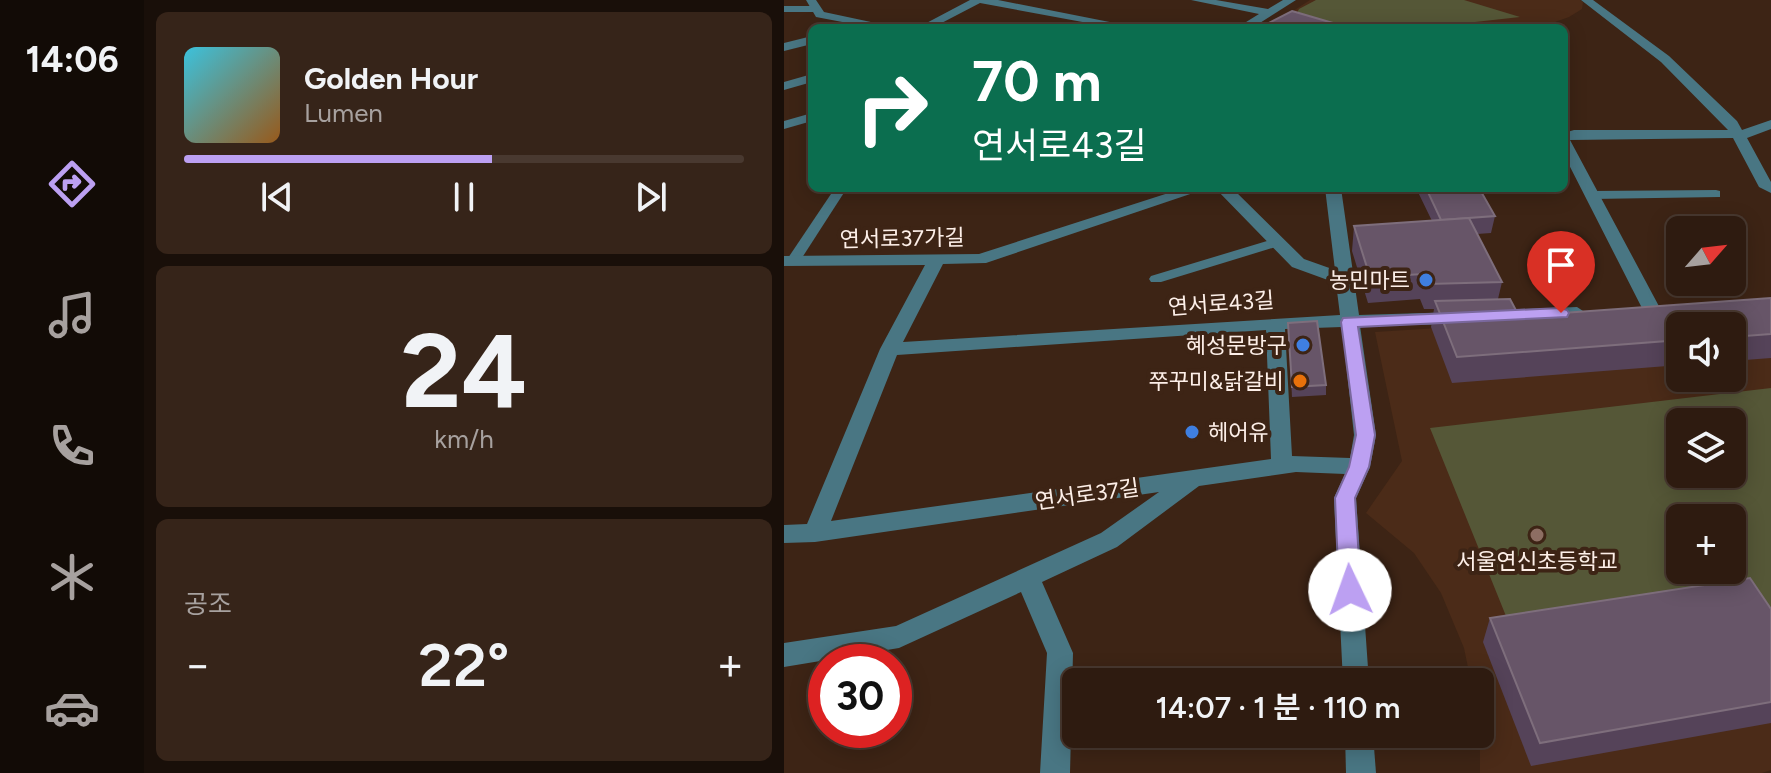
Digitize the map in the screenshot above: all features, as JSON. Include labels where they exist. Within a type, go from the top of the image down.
[{"type":"street","points":[[931,24],[979,0],[1112,24]]},
{"type":"street","points":[[1196,0],[1268,12]]},
{"type":"street","points":[[1249,24],[1291,0]]},
{"type":"street","points":[[1586,0],[1665,59],[1732,124],[1764,184],[1771,188]]},
{"type":"street","points":[[814,4],[820,15],[871,24]]},
{"type":"street","points":[[826,24],[832,17]]},
{"type":"street","points":[[788,45],[808,41]]},
{"type":"street","points":[[784,86],[808,79]]},
{"type":"street","points":[[784,125],[808,118]]},
{"type":"street","points":[[1568,137],[1574,134],[1746,134],[1771,124]]},
{"type":"street","points":[[1568,147],[1651,309]]},
{"type":"street","name":"연서로37가길","points":[[788,261],[980,259],[1188,192]]},
{"type":"street","points":[[1227,192],[1298,263],[1343,279]]},
{"type":"street","points":[[1333,192],[1365,435],[1359,467],[1345,498],[1355,668]]},
{"type":"street","points":[[815,533],[890,349],[937,259]]},
{"type":"street","name":"연서로43길","points":[[890,349],[1275,324],[1604,312]]},
{"type":"street","points":[[1275,324],[1282,466]]},
{"type":"street","name":"연서로37길","points":[[784,534],[815,533],[1282,466],[1359,467]]},
{"type":"street","points":[[784,655],[899,637],[1109,540],[1195,478]]},
{"type":"street","points":[[1028,578],[1060,653],[1055,773]]},
{"type":"street","points":[[1360,748],[1361,773]]},
{"type":"lane","points":[[784,9],[814,4]]},
{"type":"lane","points":[[788,261],[838,192]]},
{"type":"lane","points":[[1592,195],[1716,194]]},
{"type":"lane","points":[[1156,279],[1277,242]]},
{"type":"shaded area","points":[[1310,0],[1583,2],[1582,9],[1549,24],[1273,24]]},
{"type":"shaded area","name":"서울연신초등학교","points":[[1771,307],[1771,770],[1762,773],[1480,773],[1480,748],[1494,748],[1494,668],[1468,668],[1464,648],[1441,593],[1414,553],[1366,513],[1402,461],[1375,332],[1666,314],[1666,392],[1746,392],[1746,312],[1692,312]]},
{"type":"green space","points":[[1316,0],[1464,0],[1520,17],[1471,24],[1315,24],[1296,15],[1299,9]]},
{"type":"green space","points":[[1771,388],[1771,618],[1508,621],[1430,428]]},
{"type":"building","points":[[1292,11],[1336,24],[1267,24]]},
{"type":"building","points":[[1428,192],[1481,192],[1495,216],[1441,220]]},
{"type":"building","points":[[1469,218],[1502,282],[1428,284],[1424,274],[1370,277],[1354,226]]},
{"type":"building","points":[[1771,298],[1771,334],[1746,336],[1746,312],[1666,312],[1666,341],[1457,357],[1435,301],[1510,299],[1519,316]]},
{"type":"building","points":[[1317,321],[1326,385],[1292,387],[1288,323]]},
{"type":"building","points":[[1750,578],[1771,609],[1771,702],[1540,743],[1490,618],[1711,584],[1746,584],[1746,579]]},
{"type":"place","name":"농민마트","points":[[1426,280]]},
{"type":"place","name":"혜성문방구","points":[[1303,345]]},
{"type":"place","name":"쭈꾸미&닭갈비","points":[[1300,381]]},
{"type":"place","name":"헤어유","points":[[1192,432]]},
{"type":"place","name":"서울연신초등학교","points":[[1537,535]]},
{"type":"route","points":[[1350,590],[1345,498],[1359,467],[1365,435],[1349,322],[1561,313]]}]
